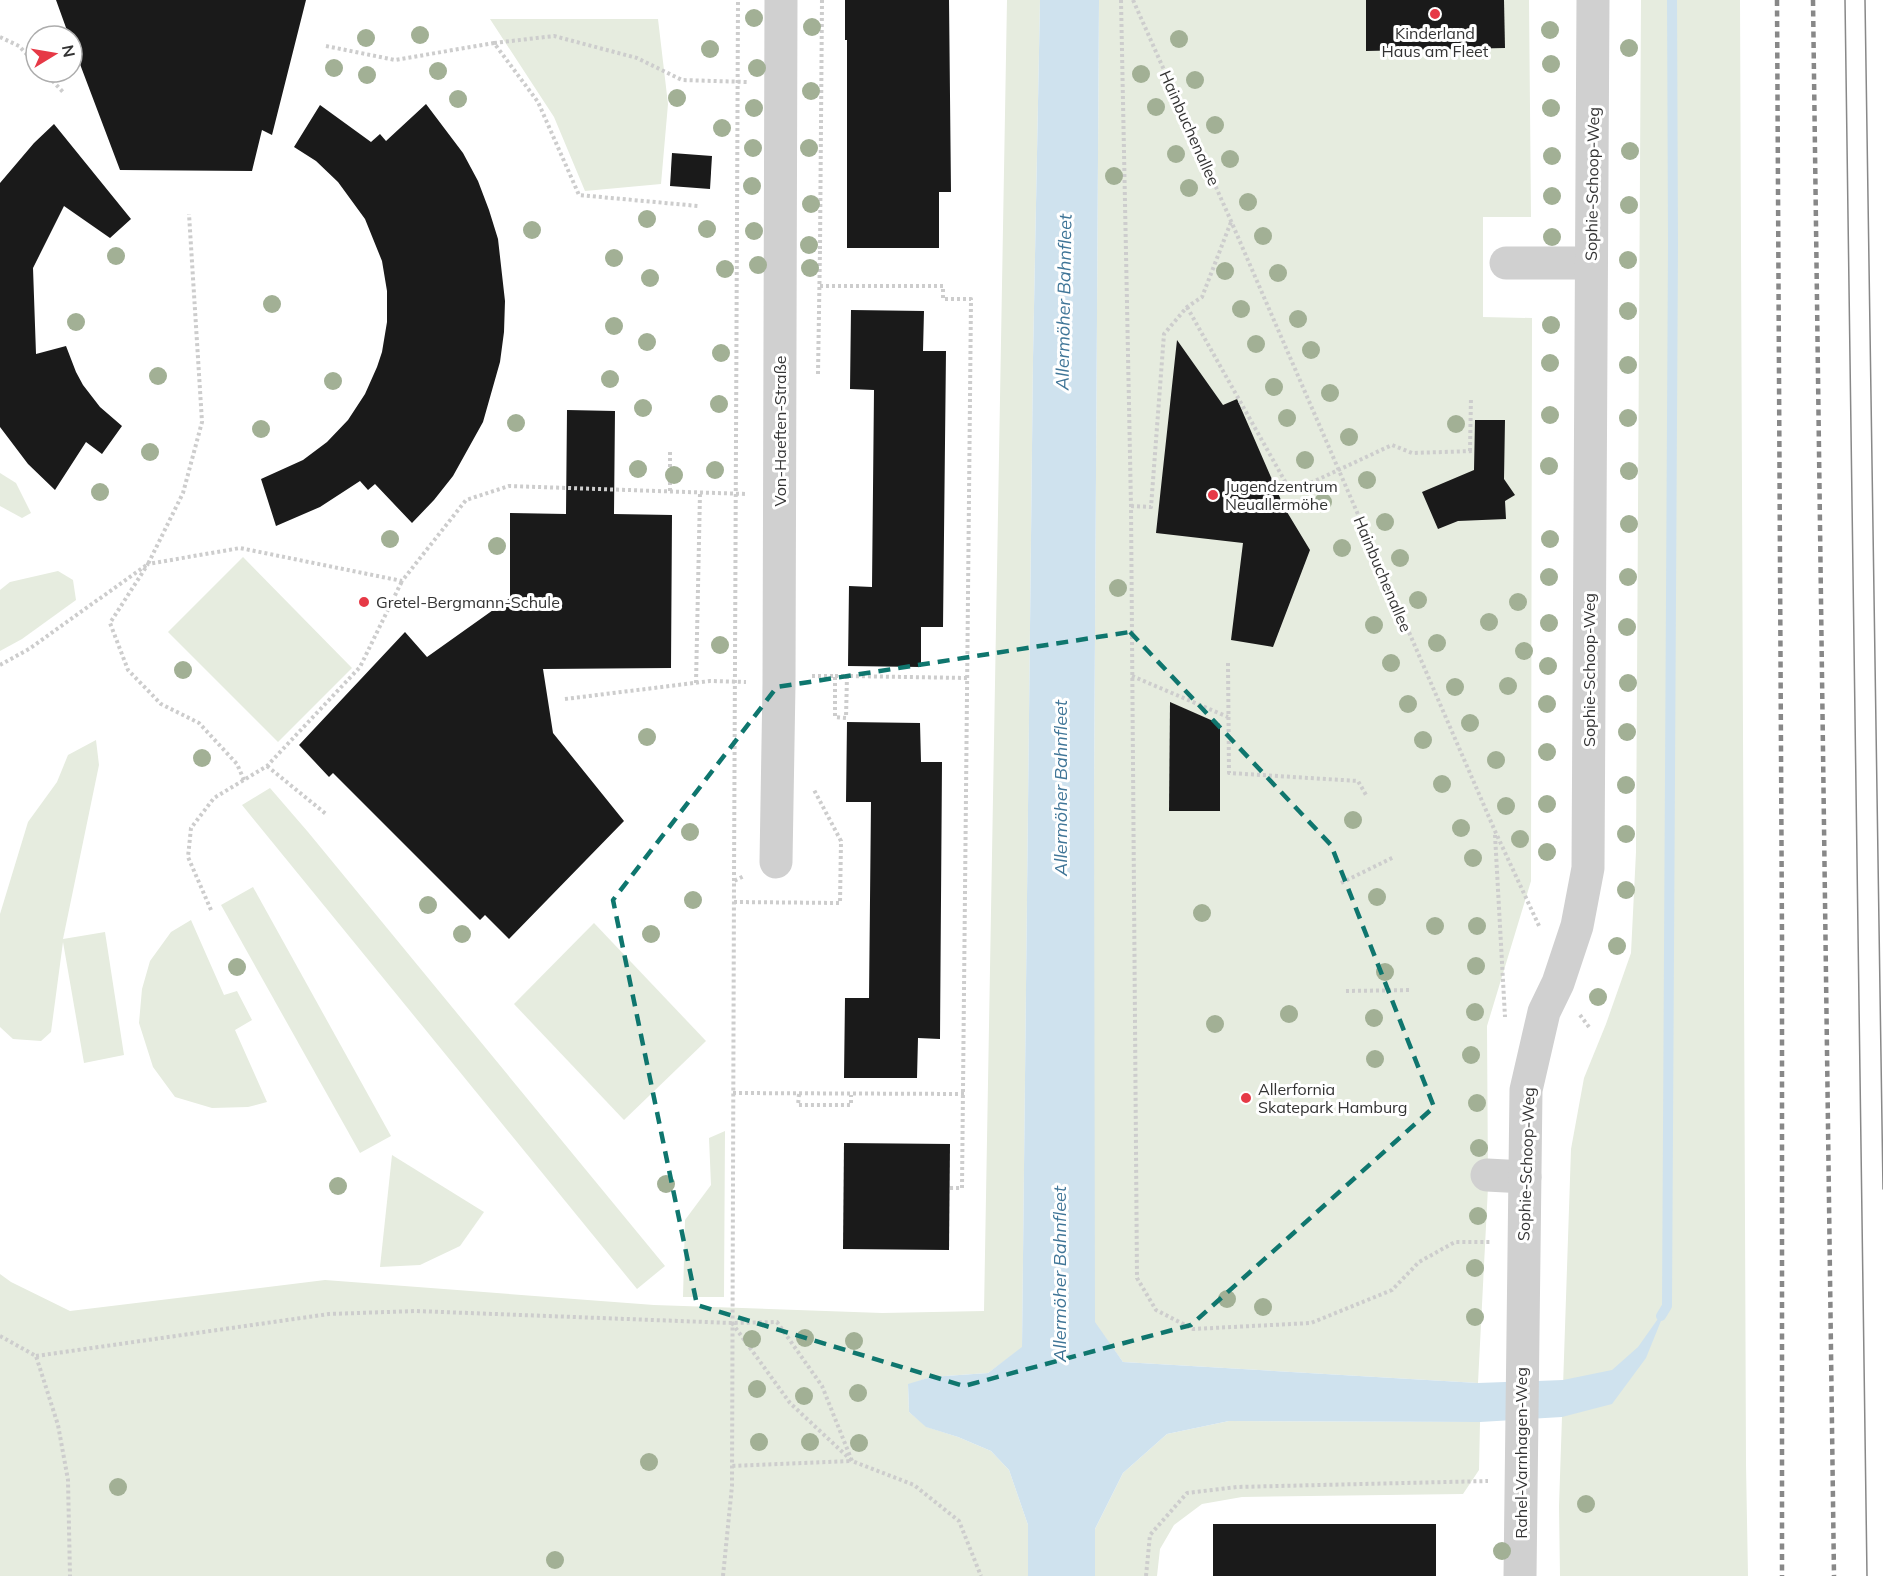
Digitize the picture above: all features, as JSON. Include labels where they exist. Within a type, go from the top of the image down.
[{"type":"street","name":"Von-Haeften-Straße","points":[[776,862],[779,684],[781,0]]},
{"type":"street","name":"Sophie-Schoop-Weg","points":[[1522,1330],[1526,1090],[1544,1012],[1558,983],[1577,926],[1588,868],[1593,0]]},
{"type":"street","points":[[1506,263],[1591,263]]},
{"type":"street","points":[[1487,1175],[1525,1177]]},
{"type":"street","name":"Rahel-Varnhagen-Weg","points":[[1520,1576],[1522,1330]]},
{"type":"path","points":[[723,1576],[732,1486],[738,0]]},
{"type":"path","points":[[1121,0],[1131,506],[1137,1278],[1156,1310],[1193,1329],[1311,1323],[1392,1290],[1419,1262],[1455,1242],[1523,1242]]},
{"type":"path","name":"Hainbuchenallee","points":[[1133,0],[1231,221],[1494,831],[1541,932]]},
{"type":"path","points":[[326,46],[395,60],[494,43],[554,36],[638,58],[682,80],[781,84]]},
{"type":"path","points":[[0,37],[19,46],[24,51]]},
{"type":"path","points":[[494,43],[538,102],[579,195],[698,206]]},
{"type":"path","points":[[55,84],[63,93]]},
{"type":"path","points":[[189,214],[202,422],[183,493],[148,564],[110,623],[128,670],[161,704],[199,723],[237,764],[244,780]]},
{"type":"path","points":[[1131,506],[1151,507],[1164,334],[1187,307],[1202,297],[1231,221]]},
{"type":"path","points":[[820,286],[943,286],[943,298],[972,299],[963,1188],[950,1188]]},
{"type":"path","points":[[1187,307],[1291,492],[1392,445],[1412,453],[1472,451],[1472,397]]},
{"type":"path","points":[[670,448],[670,491]]},
{"type":"path","points":[[212,910],[189,857],[191,828],[214,798],[267,766],[360,667],[402,581],[466,500],[509,486],[780,496]]},
{"type":"path","points":[[696,683],[700,493]]},
{"type":"path","points":[[0,665],[29,649],[148,564],[240,548],[402,581]]},
{"type":"path","points":[[1228,663],[1229,774],[1358,781],[1366,795]]},
{"type":"path","points":[[811,676],[967,678]]},
{"type":"path","points":[[835,676],[835,717],[846,718],[847,676]]},
{"type":"path","points":[[1132,676],[1228,717]]},
{"type":"path","points":[[565,699],[696,683],[779,684]]},
{"type":"path","points":[[267,766],[326,814]]},
{"type":"path","points":[[1494,831],[1505,1017]]},
{"type":"path","points":[[1341,883],[1394,857]]},
{"type":"path","points":[[734,881],[776,862]]},
{"type":"path","points":[[1346,991],[1412,990]]},
{"type":"path","points":[[733,1093],[964,1094]]},
{"type":"path","points":[[799,1094],[798,1105],[851,1105],[851,1095]]},
{"type":"path","points":[[0,1336],[36,1356],[329,1314],[416,1311],[732,1323],[777,1322],[822,1386],[852,1461]]},
{"type":"path","points":[[732,1323],[790,1403],[852,1461],[914,1485],[959,1521],[981,1576]]},
{"type":"path","points":[[36,1356],[58,1425],[68,1479],[70,1576]]},
{"type":"path","points":[[731,1466],[852,1461]]},
{"type":"path","points":[[1146,1576],[1150,1535],[1187,1493],[1237,1487],[1521,1473]]},
{"type":"highlighted area","points":[[1130,632],[1331,845],[1434,1107],[1191,1325],[964,1386],[697,1305],[613,900],[777,687]]},
{"type":"shaded area","points":[[1007,0],[1040,0],[1033,358],[1022,1348],[988,1373],[931,1377],[908,1385],[909,1412],[927,1427],[991,1451],[1009,1470],[1028,1525],[1028,1576],[0,1576],[0,1274],[11,1282],[70,1311],[325,1280],[654,1305],[882,1313],[984,1311]]},
{"type":"shaded area","points":[[1099,0],[1529,0],[1531,217],[1483,217],[1483,317],[1532,318],[1531,881],[1487,1026],[1488,1187],[1478,1383],[1123,1362],[1094,1322],[1094,793]]},
{"type":"shaded area","points":[[1641,0],[1740,0],[1748,1576],[1560,1576],[1559,1506],[1571,1149],[1584,1078],[1631,953],[1636,852]]},
{"type":"shaded area","points":[[490,19],[658,19],[668,104],[661,184],[585,191],[554,117]]},
{"type":"shaded area","points":[[0,473],[16,483],[31,513],[22,518],[0,506]]},
{"type":"shaded area","points":[[243,557],[352,668],[278,742],[168,632]]},
{"type":"shaded area","points":[[58,571],[73,580],[76,600],[22,639],[0,651],[0,590],[10,582]]},
{"type":"shaded area","points":[[96,740],[99,765],[63,939],[105,932],[124,1055],[84,1063],[63,942],[51,1032],[41,1041],[13,1039],[0,1027],[0,914],[28,822],[57,782],[68,755]]},
{"type":"shaded area","points":[[270,788],[665,1266],[637,1289],[242,805]]},
{"type":"shaded area","points":[[253,887],[391,1136],[360,1153],[221,905]]},
{"type":"shaded area","points":[[191,920],[224,995],[237,991],[252,1020],[235,1030],[267,1102],[248,1107],[212,1108],[175,1097],[153,1067],[139,1023],[142,989],[150,961],[171,932]]},
{"type":"shaded area","points":[[594,923],[706,1041],[624,1120],[514,1004]]},
{"type":"shaded area","points":[[725,1131],[724,1297],[683,1297],[685,1220],[711,1185],[709,1138]]},
{"type":"shaded area","points":[[392,1155],[484,1212],[460,1246],[420,1265],[380,1267]]},
{"type":"shaded area","points":[[1229,1421],[1480,1422],[1479,1470],[1463,1494],[1242,1497],[1202,1504],[1174,1525],[1160,1549],[1157,1576],[1095,1576],[1095,1529],[1123,1473],[1167,1434]]},
{"type":"water","name":"Allermöher Bahnfleet","points":[[1040,0],[1099,0],[1094,793],[1095,1322],[1123,1362],[1478,1383],[1563,1380],[1612,1370],[1638,1347],[1667,1306],[1646,1358],[1612,1404],[1562,1417],[1480,1422],[1229,1421],[1167,1434],[1123,1473],[1095,1529],[1095,1576],[1028,1576],[1028,1525],[1009,1470],[991,1451],[926,1427],[909,1412],[908,1384],[931,1377],[988,1373],[1022,1347],[1033,358]]},
{"type":"building","points":[[56,0],[306,0],[272,135],[262,130],[252,171],[120,170],[84,75],[84,24],[65,24]]},
{"type":"building","points":[[845,0],[949,0],[951,192],[939,192],[939,248],[847,248]]},
{"type":"building","name":"Kinderland Haus am Fleet","points":[[1366,0],[1504,0],[1505,48],[1366,51]]},
{"type":"building","points":[[426,104],[463,153],[478,181],[498,239],[505,301],[504,332],[500,362],[483,422],[453,476],[412,523],[375,484],[368,490],[360,481],[320,507],[276,526],[261,479],[303,460],[327,442],[348,420],[365,394],[377,367],[387,322],[387,291],[382,261],[365,219],[338,182],[316,161],[294,147],[320,105],[371,142],[380,134],[386,141]]},
{"type":"building","points":[[54,124],[131,219],[110,238],[64,206],[33,268],[36,354],[66,346],[83,385],[100,407],[122,426],[102,454],[86,442],[55,490],[28,464],[0,427],[0,183],[34,143]]},
{"type":"building","points":[[672,153],[712,156],[710,189],[670,186]]},
{"type":"building","points":[[851,310],[924,311],[923,351],[946,351],[943,627],[921,627],[921,667],[848,666],[849,586],[872,587],[874,390],[850,389]]},
{"type":"building","name":"Jugendzentrum Neuallermöhe","points":[[1177,340],[1223,405],[1237,399],[1284,507],[1310,550],[1273,647],[1231,640],[1243,543],[1156,533]]},
{"type":"building","points":[[567,410],[615,411],[614,514],[672,515],[671,668],[543,669],[553,733],[624,821],[509,939],[485,915],[480,920],[333,773],[329,777],[299,745],[405,632],[427,657],[510,598],[510,513],[566,514]]},
{"type":"building","points":[[1475,420],[1505,420],[1504,479],[1515,495],[1505,501],[1506,519],[1458,521],[1438,529],[1422,492],[1474,470]]},
{"type":"building","points":[[1170,702],[1220,724],[1220,811],[1169,811]]},
{"type":"building","points":[[847,722],[920,723],[921,762],[942,762],[940,1039],[918,1038],[917,1078],[844,1078],[845,998],[869,998],[871,802],[846,802]]},
{"type":"building","points":[[844,1143],[950,1144],[949,1250],[843,1249]]},
{"type":"building","points":[[1213,1524],[1436,1524],[1436,1576],[1213,1576]]},
{"type":"waterway","points":[[1661,1316],[1667,1306],[1673,244],[1672,0]]},
{"type":"tram line","points":[[1845,0],[1867,1576]]},
{"type":"tram line","points":[[1865,0],[1883,1189]]},
{"type":"railway","points":[[1777,0],[1782,938],[1782,1576]]},
{"type":"railway","points":[[1813,0],[1834,1576]]},
{"type":"place","name":"Kinderland Haus am Fleet","points":[[1435,14]]},
{"type":"place","name":"Jugendzentrum Neuallermöhe","points":[[1213,495]]},
{"type":"place","name":"Gretel-Bergmann-Schule","points":[[364,602]]},
{"type":"place","name":"Allerfornia Skatepark Hamburg","points":[[1246,1098]]}]
